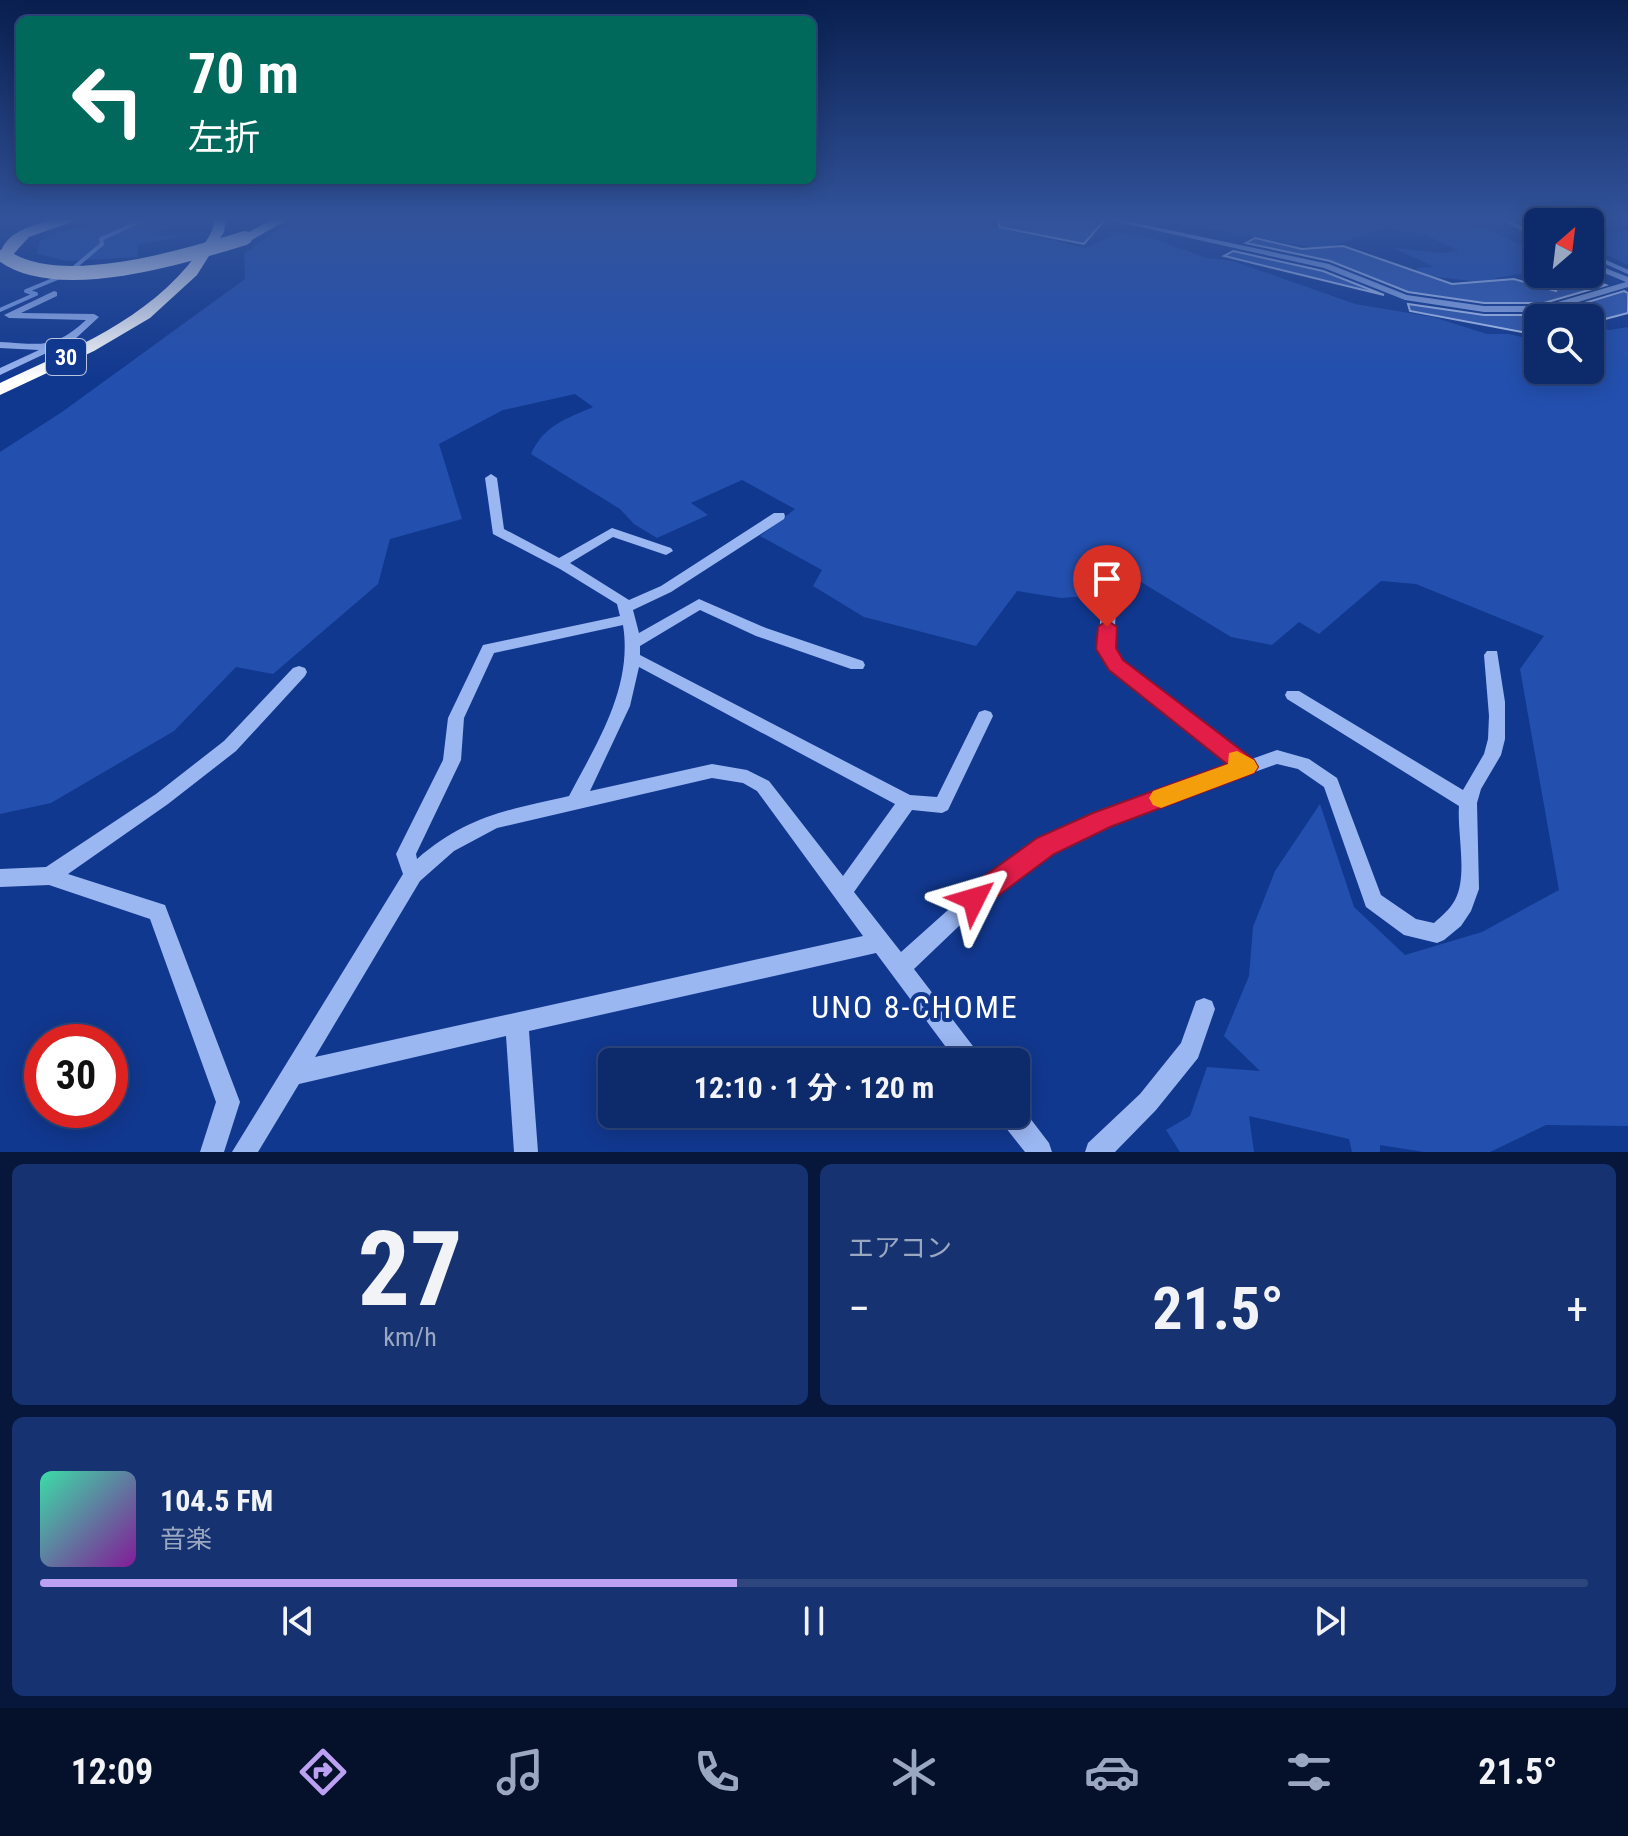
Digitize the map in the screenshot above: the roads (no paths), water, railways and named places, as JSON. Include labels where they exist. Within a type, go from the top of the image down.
[{"type":"highway","name":"30","points":[[131,321],[178,272]]},
{"type":"highway","name":"30","points":[[0,390],[159,306],[191,272]]},
{"type":"street","points":[[1341,272],[1405,297],[1484,309],[1545,309],[1628,282]]},
{"type":"street","points":[[1606,272],[1628,282]]},
{"type":"street","points":[[4,316],[54,294]]},
{"type":"street","points":[[0,372],[71,338],[94,317],[4,316]]},
{"type":"street","points":[[0,345],[53,347]]},
{"type":"street","points":[[491,478],[498,531],[560,563],[623,602],[627,614],[633,650],[625,699],[575,803]]},
{"type":"street","points":[[413,875],[406,854],[452,760],[456,718],[488,649],[627,614],[779,516]]},
{"type":"street","points":[[560,563],[612,532],[666,551]]},
{"type":"street","points":[[1106,572],[1110,583],[1106,649],[1116,665],[1246,767]]},
{"type":"street","points":[[633,650],[699,604],[761,632],[857,665]]},
{"type":"street","points":[[633,650],[907,802],[942,805],[985,716]]},
{"type":"street","points":[[899,968],[974,899],[1045,846],[1101,820],[1277,757],[1303,764],[1331,783],[1373,901],[1411,928],[1437,933],[1454,921],[1466,902],[1472,872],[1468,802],[1496,745],[1492,655]]},
{"type":"street","points":[[49,876],[162,799],[230,746],[299,672]]},
{"type":"street","points":[[1293,695],[1468,802]]},
{"type":"street","points":[[244,1152],[413,875],[447,845],[493,821],[712,771],[747,777],[763,786],[960,1048]]},
{"type":"street","points":[[842,893],[907,802]]},
{"type":"street","points":[[0,878],[49,876],[158,912],[228,1102],[212,1152]]},
{"type":"street","points":[[294,1073],[879,942]]},
{"type":"street","points":[[1097,1152],[1148,1102],[1190,1050],[1204,1009]]},
{"type":"street","points":[[517,1025],[526,1152]]},
{"type":"street","points":[[1022,1128],[1040,1152]]},
{"type":"waterway","points":[[0,310],[36,294],[26,291],[60,277]]},
{"type":"district","name":"UNO 8-CHOME","points":[[915,1007]]}]
